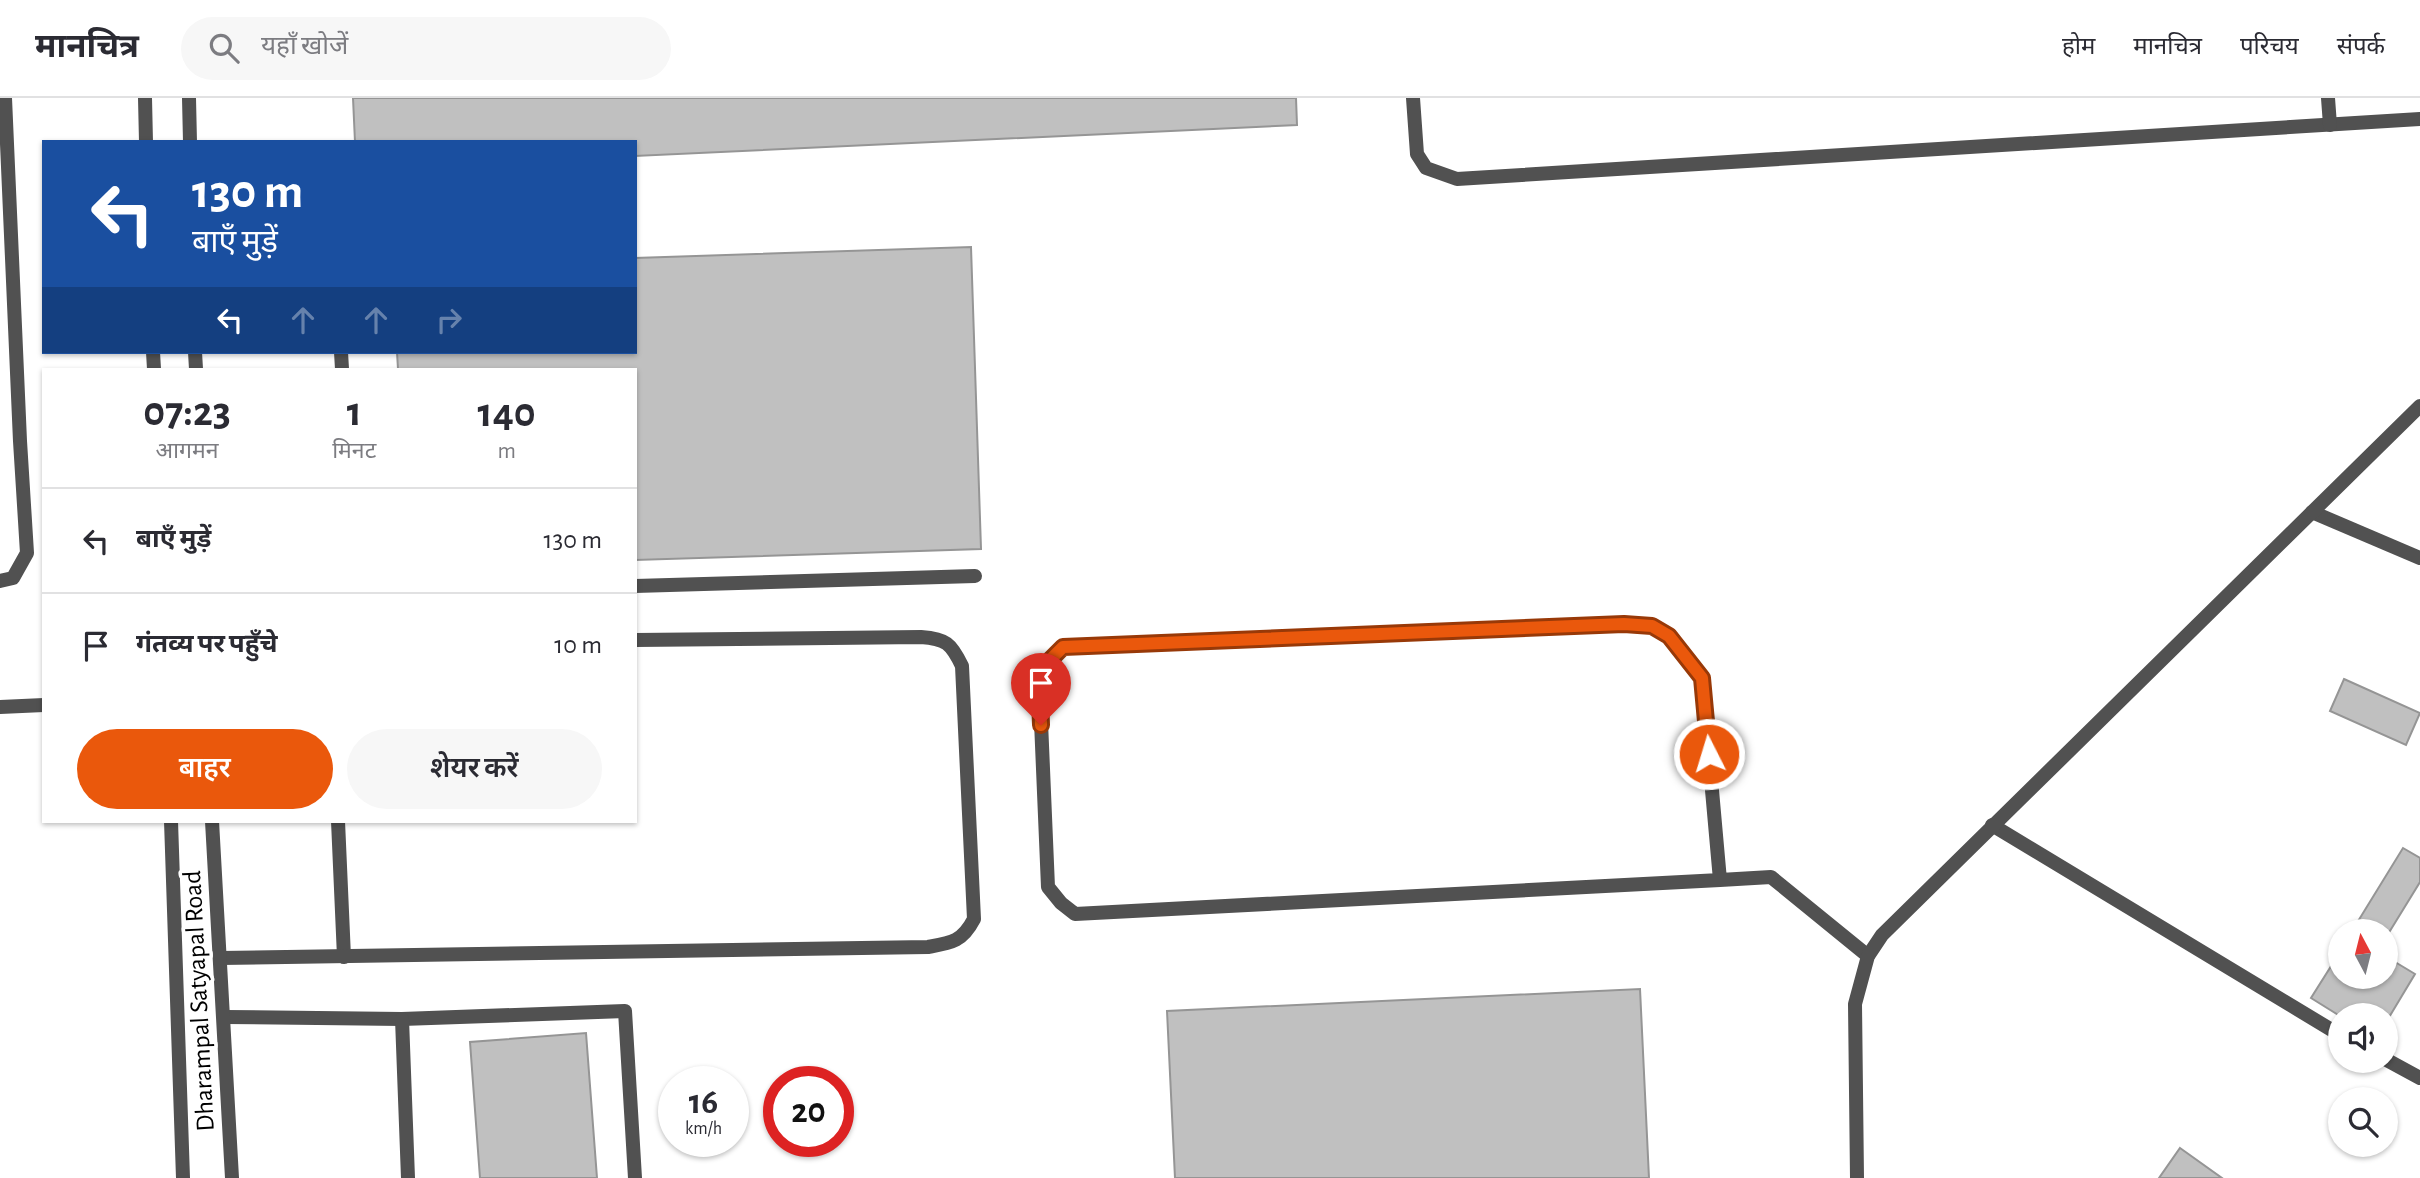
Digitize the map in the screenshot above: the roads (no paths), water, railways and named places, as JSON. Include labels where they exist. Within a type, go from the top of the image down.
[{"type":"street","points":[[0,581],[13,578],[27,553],[5,98]]},
{"type":"street","points":[[145,98],[146,140]]},
{"type":"street","points":[[188,98],[190,140]]},
{"type":"street","points":[[1413,98],[1417,154],[1426,169],[1457,178],[2420,119]]},
{"type":"street","points":[[2328,98],[2330,125]]},
{"type":"street","points":[[1857,1178],[1855,1004],[1868,956],[1882,935],[2420,406]]},
{"type":"street","points":[[2312,512],[2420,558]]},
{"type":"street","points":[[637,586],[975,576]]},
{"type":"street","points":[[1720,880],[1702,678],[1669,636],[1652,626],[1624,624],[1063,647],[1044,666],[1040,698],[1048,887],[1074,914],[1720,880],[1771,877],[1868,956]]},
{"type":"street","points":[[221,958],[928,947],[949,943],[966,934],[974,919],[962,666],[954,648],[939,639],[921,637],[637,640]]},
{"type":"street","points":[[0,707],[42,705]]},
{"type":"street","name":"Dharampal Satyapal Road","points":[[171,823],[183,1178]]},
{"type":"street","name":"Dharampal Satyapal Road","points":[[212,823],[232,1178]]},
{"type":"street","points":[[338,823],[344,957]]},
{"type":"street","points":[[1992,825],[2328,1028]]},
{"type":"street","points":[[225,1017],[402,1019],[625,1012],[635,1178]]},
{"type":"street","points":[[402,1019],[408,1178]]},
{"type":"street","points":[[2398,1066],[2420,1078]]}]
